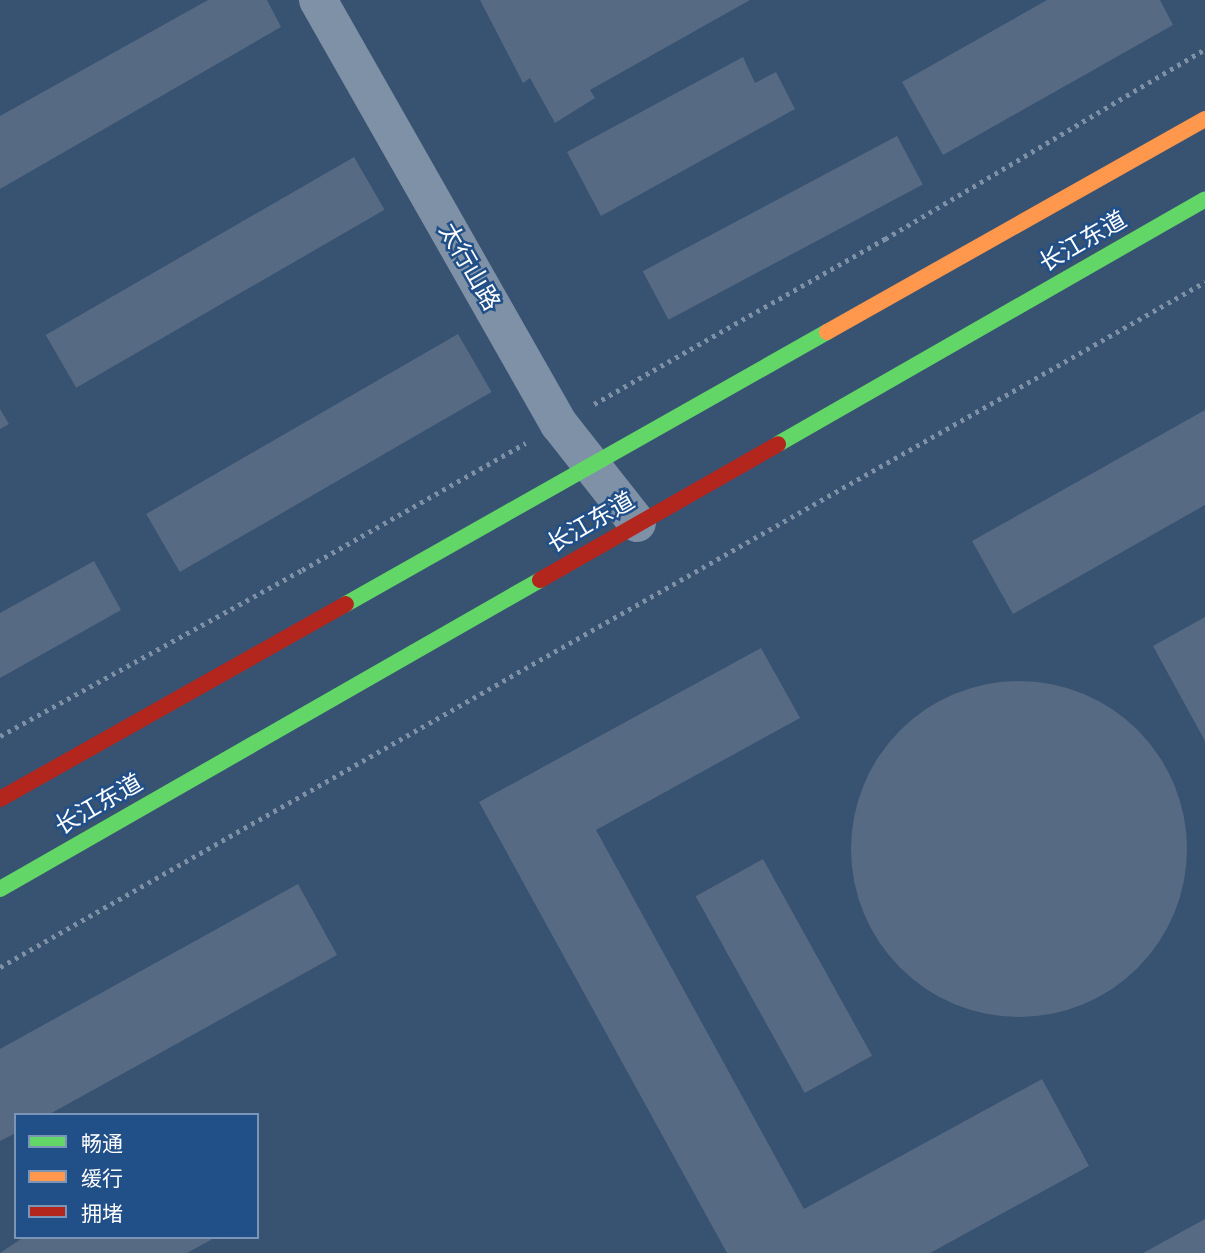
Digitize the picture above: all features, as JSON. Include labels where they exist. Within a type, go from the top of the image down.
[{"type":"main road","name":"长江东道","points":[[0,799],[1205,119]]},
{"type":"main road","name":"长江东道","points":[[0,889],[1205,199]]},
{"type":"street","name":"太行山路","points":[[318,0],[559,424],[637,523]]},
{"type":"path","points":[[0,736],[302,570],[885,239],[1205,49]]},
{"type":"path","points":[[0,967],[1205,282]]},
{"type":"building","points":[[208,0],[267,0],[281,27],[0,189],[0,116]]},
{"type":"building","points":[[480,0],[750,0],[590,90],[595,98],[555,123],[530,78],[523,83]]},
{"type":"building","points":[[1047,0],[1160,0],[1173,25],[943,155],[902,82]]},
{"type":"building","points":[[743,57],[755,83],[776,72],[795,109],[601,216],[567,152]]},
{"type":"building","points":[[897,136],[923,185],[669,320],[643,271]]},
{"type":"building","points":[[354,157],[385,210],[76,388],[46,335]]},
{"type":"building","points":[[458,334],[492,392],[180,572],[146,514]]},
{"type":"building","points":[[0,409],[9,424],[0,429]]},
{"type":"building","points":[[1205,410],[1205,505],[1013,614],[972,541]]},
{"type":"building","points":[[94,561],[121,610],[0,678],[0,613]]},
{"type":"building","points":[[1205,617],[1205,741],[1153,646]]},
{"type":"building","points":[[761,648],[800,718],[596,830],[804,1209],[1042,1079],[1089,1166],[930,1253],[727,1253],[479,802]]},
{"type":"building","points":[[1002,681],[1036,681],[1068,688],[1098,700],[1126,719],[1149,742],[1175,785],[1187,832],[1184,882],[1168,928],[1149,956],[1126,979],[1098,998],[1068,1010],[1036,1017],[1002,1017],[970,1010],[940,998],[912,979],[889,956],[870,928],[858,898],[851,866],[851,832],[858,800],[870,770],[889,742],[912,719],[940,700],[970,688]]},
{"type":"building","points":[[763,859],[872,1056],[805,1093],[696,896]]},
{"type":"building","points":[[298,884],[337,955],[52,1113],[14,1113],[14,1134],[0,1141],[0,1049]]},
{"type":"building","points":[[1205,1219],[1205,1253],[1143,1253]]},
{"type":"building","points":[[21,1239],[212,1239],[187,1253],[0,1253]]},
{"type":"traffic: fast","points":[[778,444],[1205,199]]},
{"type":"traffic: fast","points":[[346,604],[827,332]]},
{"type":"traffic: fast","points":[[0,889],[540,580]]},
{"type":"traffic: slow","points":[[827,332],[1205,119]]},
{"type":"traffic: jam","points":[[540,580],[778,444]]},
{"type":"traffic: jam","points":[[0,799],[346,604]]}]
